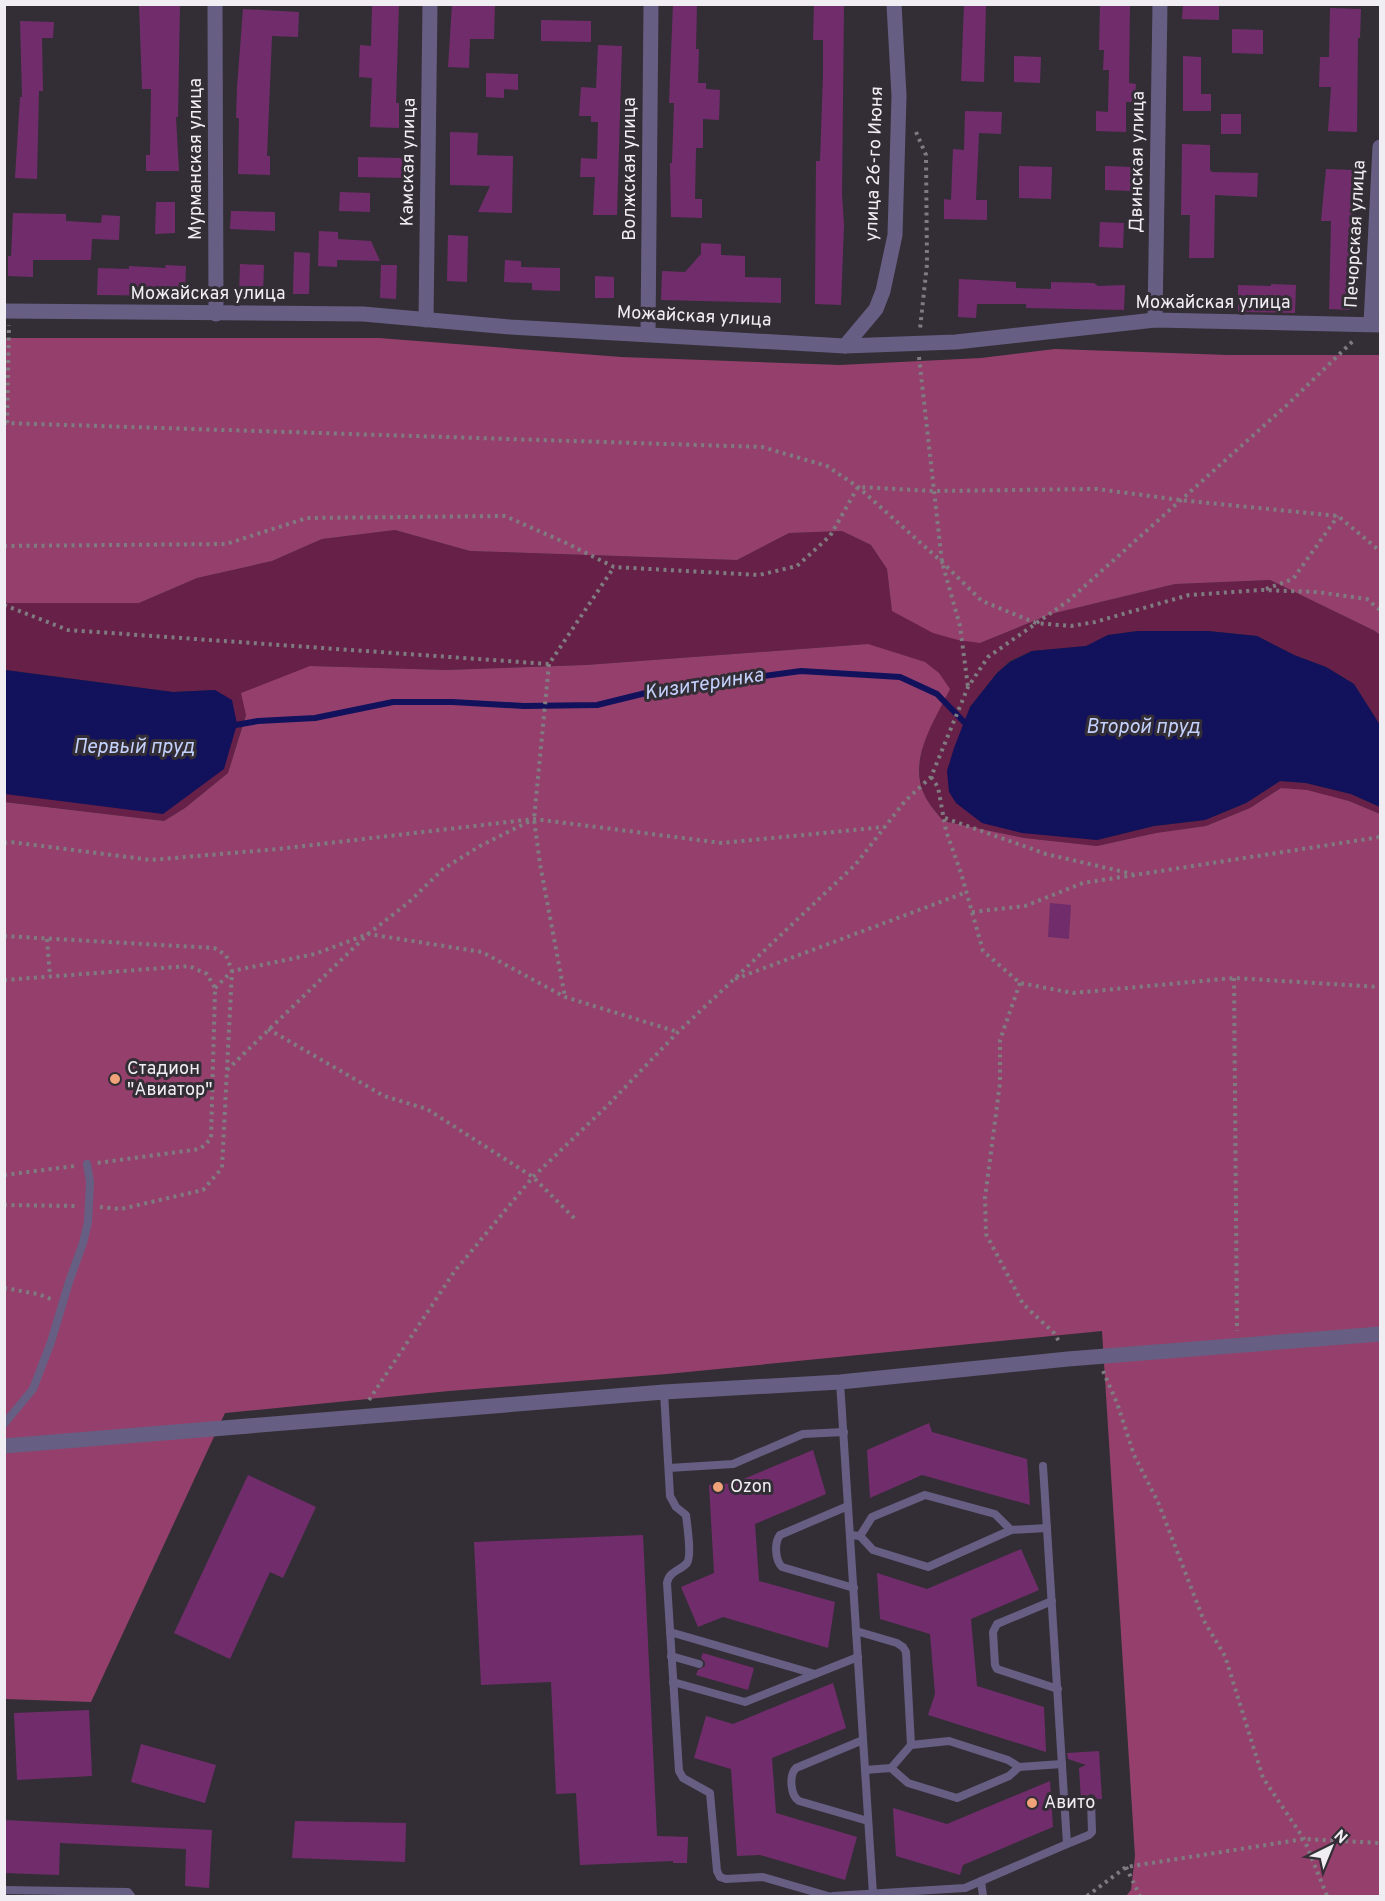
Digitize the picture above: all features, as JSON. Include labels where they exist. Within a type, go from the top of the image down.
[{"type":"street","name":"Мурманская улица","points":[[215,4],[216,314]]},
{"type":"street","name":"Камская улица","points":[[426,320],[430,4]]},
{"type":"street","name":"Волжская улица","points":[[648,334],[651,4]]},
{"type":"street","name":"улица 26-го Июня","points":[[845,346],[876,309],[884,291],[895,235],[899,96],[894,4]]},
{"type":"street","name":"Двинская улица","points":[[1155,320],[1160,4]]},
{"type":"street","name":"Печорская улица","points":[[1376,324],[1380,147]]},
{"type":"street","name":"Можайская улица","points":[[7,311],[363,314],[510,327],[845,346],[918,344],[1155,320],[1376,324]]},
{"type":"street","points":[[4,1446],[664,1392],[840,1382],[1068,1359],[1380,1334]]},
{"type":"lane","points":[[4,1424],[33,1389],[51,1342],[83,1243],[90,1182],[87,1164]]},
{"type":"lane","points":[[840,1382],[873,1894]]},
{"type":"lane","points":[[664,1392],[672,1501],[686,1515],[689,1557],[685,1565],[668,1578],[679,1771],[683,1778],[710,1793],[718,1875],[726,1880],[763,1877],[828,1896]]},
{"type":"lane","points":[[669,1468],[733,1464],[803,1434],[844,1432]]},
{"type":"lane","points":[[1043,1466],[1067,1844]]},
{"type":"lane","points":[[860,1536],[872,1517],[925,1495],[995,1514],[1011,1530]]},
{"type":"lane","points":[[848,1506],[780,1535],[776,1542],[778,1561],[782,1567],[854,1588]]},
{"type":"lane","points":[[850,1535],[860,1536],[873,1550],[928,1567],[1011,1530],[1047,1528]]},
{"type":"lane","points":[[1052,1601],[997,1624],[993,1632],[995,1665],[998,1669],[1058,1689]]},
{"type":"lane","points":[[856,1630],[903,1647],[906,1652],[911,1745]]},
{"type":"lane","points":[[670,1632],[815,1674]]},
{"type":"lane","points":[[671,1656],[699,1664]]},
{"type":"lane","points":[[673,1682],[745,1702],[858,1657]]},
{"type":"lane","points":[[863,1740],[796,1768],[792,1774],[793,1794],[799,1801],[868,1821]]},
{"type":"lane","points":[[865,1770],[891,1768],[911,1745],[949,1741],[1008,1760],[1019,1767],[1062,1764]]},
{"type":"lane","points":[[891,1768],[908,1783],[957,1798],[1009,1776],[1019,1767]]},
{"type":"lane","points":[[833,1896],[964,1888],[1089,1835],[1092,1832],[1091,1800]]},
{"type":"lane","points":[[981,1881],[983,1896]]},
{"type":"lane","points":[[4,1890],[128,1892],[131,1896]]},
{"type":"path","points":[[913,126],[926,155],[927,264],[918,344],[942,562],[960,626],[968,687]]},
{"type":"path","points":[[7,311],[6,423],[762,447],[827,466],[858,487],[982,601],[1036,623],[1071,626],[1095,622],[1189,595],[1262,591],[1317,592],[1367,599],[1380,609]]},
{"type":"path","points":[[357,1418],[454,1272],[533,1177],[608,1105],[678,1032],[856,864],[905,801],[931,777],[968,687],[988,657],[1068,601],[1376,324]]},
{"type":"path","points":[[858,487],[933,491],[1097,489],[1338,516],[1380,551]]},
{"type":"path","points":[[4,546],[226,544],[307,518],[505,516],[614,567],[759,575],[797,566],[830,536],[858,487]]},
{"type":"path","points":[[1262,591],[1293,579],[1338,516]]},
{"type":"path","points":[[565,998],[534,819],[549,664],[614,567]]},
{"type":"path","points":[[4,605],[68,630],[549,664]]},
{"type":"path","points":[[931,777],[938,787],[946,831],[967,892],[983,951],[1020,983],[1073,993],[1233,978],[1380,987]]},
{"type":"path","points":[[944,818],[1046,854],[1135,875]]},
{"type":"path","points":[[227,1070],[368,934],[408,903],[443,869],[480,846],[534,819]]},
{"type":"path","points":[[4,843],[151,860],[278,849],[534,819],[722,843],[885,827]]},
{"type":"path","points":[[972,912],[1024,906],[1083,883],[1380,837]]},
{"type":"path","points":[[732,981],[967,892]]},
{"type":"path","points":[[215,988],[232,970],[315,954],[368,934],[482,952],[565,998],[678,1032]]},
{"type":"path","points":[[4,936],[214,948],[226,955],[232,970],[222,1168],[202,1190],[121,1209],[88,1206],[4,1205]]},
{"type":"path","points":[[47,939],[50,976]]},
{"type":"path","points":[[4,980],[189,966],[207,974],[215,988],[211,1139],[200,1149],[4,1175]]},
{"type":"path","points":[[1233,978],[1237,1345]]},
{"type":"path","points":[[1020,983],[1000,1040],[1000,1083],[985,1198],[986,1234],[1023,1304],[1054,1333],[1068,1359]]},
{"type":"path","points":[[268,1029],[384,1096],[427,1109],[533,1177],[577,1221]]},
{"type":"path","points":[[4,1288],[38,1294],[62,1304]]},
{"type":"path","points":[[1096,1357],[1117,1403],[1134,1455],[1158,1502],[1204,1621],[1225,1656],[1263,1778],[1304,1839],[1327,1896]]},
{"type":"path","points":[[1087,1896],[1126,1868],[1304,1839],[1380,1843]]},
{"type":"path","points":[[1126,1868],[1140,1896]]},
{"type":"shaded area","points":[[5,338],[379,338],[621,357],[840,365],[981,358],[1055,349],[1228,355],[1380,355],[1380,635],[1270,580],[1175,584],[1051,614],[980,643],[958,640],[933,633],[892,611],[887,569],[871,545],[842,531],[789,533],[737,560],[470,551],[395,530],[322,539],[272,561],[197,578],[139,603],[5,603]]},
{"type":"shaded area","points":[[395,530],[470,551],[737,560],[789,533],[842,531],[871,545],[887,569],[892,611],[980,643],[1051,614],[1175,584],[1270,580],[1380,635],[1380,725],[1354,684],[1326,667],[1294,655],[1257,636],[1208,631],[1138,631],[1108,635],[1087,646],[1032,651],[1010,661],[997,673],[970,707],[965,723],[1063,836],[1097,840],[1154,826],[1205,820],[1246,803],[1280,781],[1306,783],[1351,794],[1380,807],[1380,814],[1349,801],[1281,788],[1250,808],[1206,826],[1156,833],[1097,846],[1024,838],[943,821],[924,794],[919,767],[925,740],[949,689],[868,644],[586,665],[445,670],[310,666],[246,714],[228,773],[185,808],[164,821],[5,802],[5,794],[10,794],[215,690],[173,692],[5,670],[5,603],[139,603],[197,578],[272,561],[322,539]]},
{"type":"shaded area","points":[[868,644],[925,662],[939,673],[950,689],[925,740],[919,767],[924,794],[943,821],[1024,838],[1097,846],[1156,833],[1206,826],[1250,808],[1281,788],[1307,790],[1349,801],[1380,814],[1380,1896],[1126,1896],[1131,1890],[1135,1856],[1102,1331],[667,1374],[449,1391],[225,1413],[91,1702],[5,1699],[4,802],[164,821],[185,808],[228,773],[246,715],[241,693],[310,666],[446,670],[586,665]]},
{"type":"water","name":"Второй пруд","points":[[1138,631],[1208,631],[1257,636],[1294,655],[1326,667],[1354,684],[1380,725],[1380,807],[1351,794],[1306,783],[1280,781],[1246,803],[1205,820],[1154,826],[1097,840],[1022,833],[982,823],[956,803],[949,792],[947,771],[954,748],[970,707],[997,673],[1010,662],[1032,651],[1086,646],[1108,635]]},
{"type":"water","name":"Первый пруд","points":[[5,670],[173,692],[215,690],[232,700],[237,724],[224,769],[163,814],[5,794]]},
{"type":"building","points":[[139,4],[180,4],[178,117],[176,117],[179,171],[146,171],[146,155],[150,155],[151,89],[142,89]]},
{"type":"building","points":[[372,4],[399,4],[396,103],[399,103],[399,128],[370,127],[372,78],[359,77],[360,45],[371,46]]},
{"type":"building","points":[[452,4],[495,4],[494,39],[470,39],[469,68],[448,67]]},
{"type":"building","points":[[673,4],[697,4],[698,83],[706,83],[706,89],[720,90],[719,120],[703,119],[703,148],[696,148],[695,199],[702,199],[702,218],[671,217],[670,163],[672,163],[674,103],[669,103]]},
{"type":"building","points":[[814,4],[844,4],[842,194],[844,225],[841,305],[815,304],[816,161],[820,161],[823,40],[813,40]]},
{"type":"building","points":[[964,4],[986,4],[984,82],[961,81]]},
{"type":"building","points":[[1100,4],[1130,4],[1129,83],[1136,84],[1135,102],[1126,102],[1126,132],[1096,131],[1096,111],[1108,112],[1109,70],[1103,70],[1104,50],[1099,50]]},
{"type":"building","points":[[1183,4],[1219,4],[1219,20],[1182,19]]},
{"type":"building","points":[[1330,8],[1361,9],[1360,38],[1358,38],[1357,132],[1328,131],[1331,87],[1319,87],[1320,57],[1329,57]]},
{"type":"building","points":[[243,9],[299,12],[298,37],[272,36],[267,156],[270,156],[270,175],[238,174],[239,118],[236,118]]},
{"type":"building","points":[[541,20],[591,21],[591,42],[541,41]]},
{"type":"building","points":[[20,21],[54,22],[53,38],[42,38],[43,91],[39,91],[37,179],[15,178],[20,97],[22,97]]},
{"type":"building","points":[[1232,29],[1263,30],[1263,54],[1232,53]]},
{"type":"building","points":[[598,45],[622,46],[617,215],[593,215],[595,177],[580,177],[581,158],[597,159],[598,122],[591,122],[591,116],[579,116],[581,87],[596,88]]},
{"type":"building","points":[[1014,56],[1041,57],[1040,83],[1014,82]]},
{"type":"building","points":[[1183,56],[1201,57],[1201,94],[1211,94],[1211,111],[1183,111]]},
{"type":"building","points":[[486,73],[518,74],[518,90],[504,89],[504,98],[486,97]]},
{"type":"building","points":[[965,111],[1002,112],[1001,134],[979,133],[976,200],[987,200],[987,220],[944,219],[944,199],[951,200],[953,149],[964,150]]},
{"type":"building","points":[[1221,114],[1241,114],[1241,134],[1221,134]]},
{"type":"building","points":[[450,132],[478,133],[477,155],[513,156],[512,213],[478,212],[490,186],[450,185]]},
{"type":"building","points":[[1182,144],[1210,145],[1210,170],[1212,172],[1258,173],[1257,197],[1215,195],[1214,258],[1189,258],[1190,215],[1181,215]]},
{"type":"building","points":[[358,157],[402,158],[402,178],[358,177]]},
{"type":"building","points":[[1019,166],[1052,167],[1051,199],[1019,198]]},
{"type":"building","points":[[1105,166],[1132,167],[1131,191],[1105,190]]},
{"type":"building","points":[[1326,169],[1354,170],[1354,236],[1350,310],[1329,309],[1331,221],[1321,221]]},
{"type":"building","points":[[340,192],[370,193],[370,212],[339,211]]},
{"type":"building","points":[[156,202],[175,202],[175,233],[155,234]]},
{"type":"building","points":[[231,211],[275,212],[275,231],[230,229]]},
{"type":"building","points":[[13,213],[66,214],[66,221],[101,223],[102,215],[120,216],[119,240],[92,239],[91,260],[33,260],[33,277],[8,276]]},
{"type":"building","points":[[1100,222],[1124,223],[1123,248],[1099,247]]},
{"type":"building","points":[[319,231],[338,232],[338,239],[371,241],[380,261],[337,260],[337,267],[318,266]]},
{"type":"building","points":[[448,235],[468,236],[467,282],[447,281]]},
{"type":"building","points":[[701,243],[721,244],[721,255],[745,256],[745,277],[781,278],[781,303],[661,300],[662,271],[685,272],[701,254]]},
{"type":"building","points":[[294,252],[310,253],[309,294],[293,294]]},
{"type":"building","points":[[505,260],[521,261],[521,267],[560,268],[560,291],[532,290],[532,283],[504,282]]},
{"type":"building","points":[[240,264],[264,265],[263,295],[239,294]]},
{"type":"building","points":[[165,265],[186,266],[185,296],[97,295],[98,268],[129,269],[129,266],[166,268]]},
{"type":"building","points":[[381,265],[397,265],[396,299],[380,298]]},
{"type":"building","points":[[595,276],[614,277],[614,298],[595,298]]},
{"type":"building","points":[[959,279],[1016,282],[1016,288],[1051,289],[1051,282],[1094,283],[1098,286],[1125,285],[1124,310],[1026,308],[1026,304],[977,304],[976,318],[958,317]]},
{"type":"building","points":[[1271,284],[1296,285],[1295,313],[1238,312],[1238,285],[1271,286]]},
{"type":"building","points":[[1050,903],[1071,905],[1069,939],[1048,937]]},
{"type":"building","points":[[929,1423],[932,1432],[1027,1459],[1030,1505],[922,1475],[870,1498],[867,1450]]},
{"type":"building","points":[[813,1450],[826,1494],[755,1524],[759,1581],[835,1602],[828,1648],[723,1617],[698,1627],[681,1587],[714,1573],[709,1485],[734,1483]]},
{"type":"building","points":[[248,1475],[316,1507],[283,1578],[270,1572],[230,1659],[174,1633]]},
{"type":"building","points":[[643,1535],[657,1836],[688,1837],[687,1863],[673,1863],[673,1861],[580,1865],[576,1793],[556,1794],[551,1682],[481,1685],[474,1542]]},
{"type":"building","points":[[1021,1549],[1039,1590],[971,1619],[977,1686],[1044,1707],[1046,1752],[928,1715],[935,1694],[930,1634],[880,1619],[877,1573],[927,1589]]},
{"type":"building","points":[[703,1653],[754,1668],[748,1690],[696,1675],[698,1670],[705,1666],[701,1658]]},
{"type":"building","points":[[833,1683],[846,1728],[772,1758],[776,1813],[857,1837],[845,1880],[760,1855],[737,1856],[731,1769],[694,1758],[706,1716],[733,1724]]},
{"type":"building","points":[[89,1710],[92,1776],[17,1780],[14,1713]]},
{"type":"building","points":[[141,1744],[216,1765],[205,1803],[131,1782]]},
{"type":"building","points":[[1099,1751],[1102,1799],[1097,1799],[1090,1794],[1085,1800],[1081,1800],[1079,1768],[1086,1765],[1068,1759],[1067,1753]]},
{"type":"building","points":[[1050,1781],[1053,1827],[963,1865],[960,1875],[896,1856],[893,1808],[947,1824]]},
{"type":"building","points":[[4,1820],[212,1830],[209,1888],[185,1886],[186,1849],[60,1843],[59,1875],[4,1873]]},
{"type":"building","points":[[295,1821],[406,1823],[405,1862],[292,1858]]},
{"type":"waterway","name":"Кизитеринка","points":[[230,726],[258,721],[315,718],[393,702],[452,702],[524,706],[597,705],[658,690],[801,671],[900,677],[937,694],[965,723],[972,723]]},
{"type":"place","name":"Стадион \"Авиатор\"","points":[[115,1079]]},
{"type":"place","name":"Ozon","points":[[718,1487]]},
{"type":"place","name":"Авито","points":[[1032,1803]]}]
